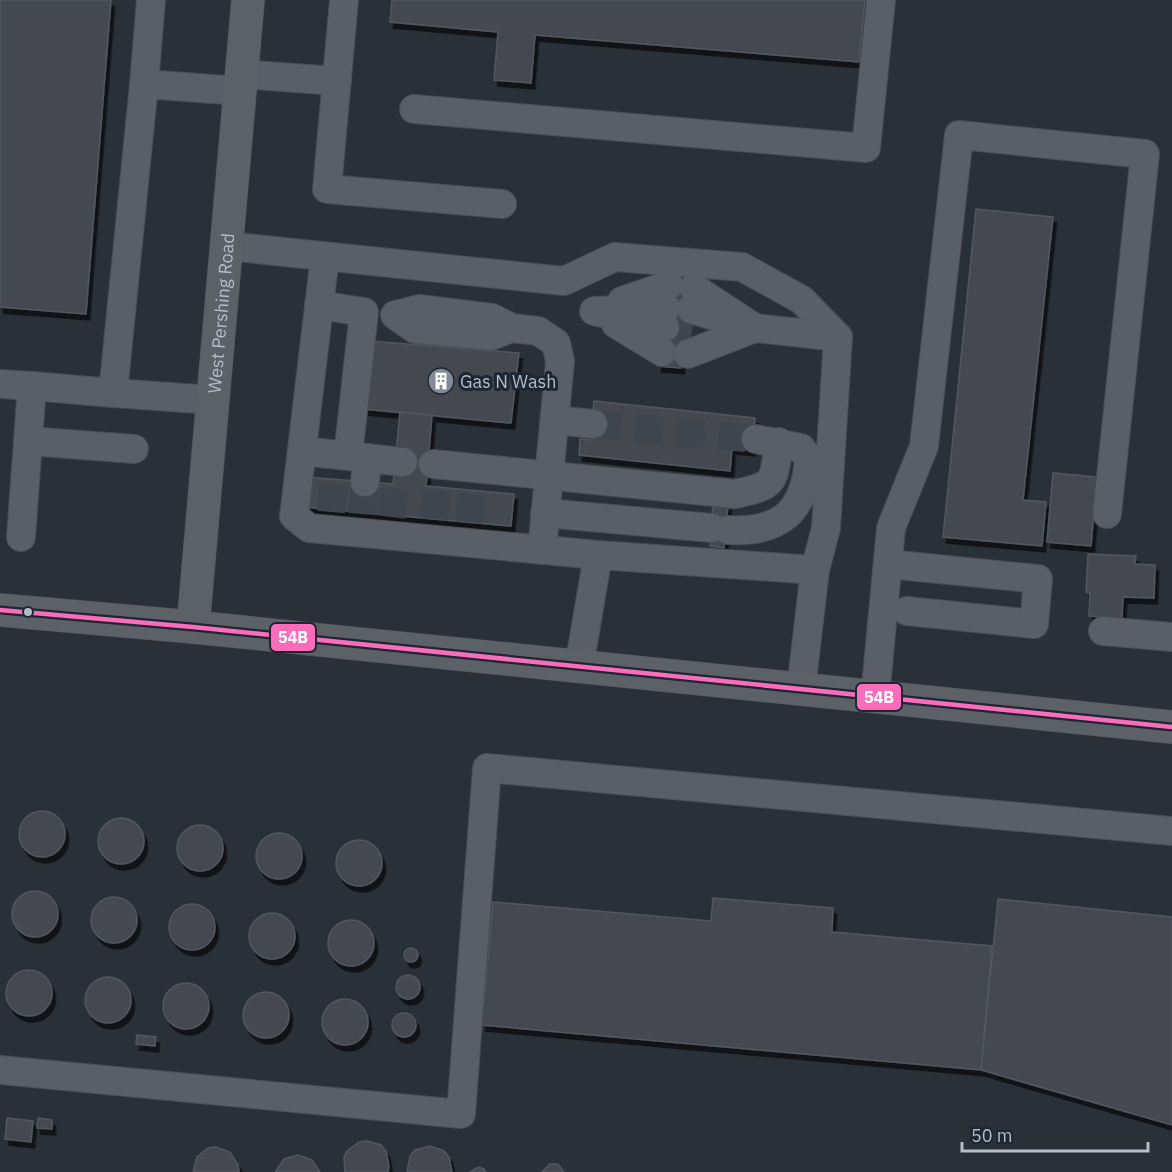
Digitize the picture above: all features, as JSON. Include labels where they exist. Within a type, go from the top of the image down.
[{"type":"main road","name":"West Pershing Road","points":[[193,627],[248,0]]},
{"type":"main road","points":[[0,610],[193,627],[1172,727]]},
{"type":"lane","points":[[113,393],[151,0]]},
{"type":"lane","points":[[344,0],[327,189],[501,204]]},
{"type":"lane","points":[[414,109],[866,148],[881,0]]},
{"type":"lane","points":[[144,84],[337,81]]},
{"type":"lane","points":[[875,697],[891,528],[924,446],[960,135],[1145,154],[1107,514]]},
{"type":"lane","points":[[226,246],[564,281],[615,257],[742,267],[802,300],[838,337],[826,528],[815,570],[801,689]]},
{"type":"lane","points":[[325,256],[294,516],[309,528],[330,521],[468,533],[542,550],[815,570]]},
{"type":"lane","points":[[564,281],[594,310],[838,337]]},
{"type":"lane","points":[[319,305],[395,315],[419,309],[492,318],[512,328],[538,331],[556,343],[560,361],[542,550]]},
{"type":"lane","points":[[594,310],[755,328]]},
{"type":"lane","points":[[350,466],[364,312]]},
{"type":"lane","points":[[0,384],[213,400]]},
{"type":"lane","points":[[21,537],[32,386]]},
{"type":"lane","points":[[555,420],[593,424]]},
{"type":"lane","points":[[28,441],[134,449]]},
{"type":"lane","points":[[436,472],[473,479],[550,477],[735,494],[764,488],[774,476],[767,441],[801,448],[809,459],[807,485],[799,504],[784,520],[743,531],[545,513]]},
{"type":"lane","points":[[302,451],[350,466],[398,469]]},
{"type":"lane","points":[[597,518],[601,482]]},
{"type":"lane","points":[[579,667],[598,555]]},
{"type":"lane","points":[[888,564],[1038,579],[1034,624],[907,611]]},
{"type":"lane","points":[[1103,631],[1172,637]]},
{"type":"lane","points":[[0,1070],[461,1114],[487,768],[1172,831]]},
{"type":"building","points":[[0,0],[111,0],[86,314],[0,307]]},
{"type":"building","points":[[392,0],[865,0],[859,62],[535,35],[531,83],[494,80],[498,32],[390,22]]},
{"type":"building","points":[[976,209],[1053,217],[1023,500],[1046,502],[1042,546],[943,537]]},
{"type":"building","points":[[667,271],[690,273],[681,368],[658,366]]},
{"type":"building","name":"Gas N Wash","points":[[370,341],[519,353],[511,423],[363,409]]},
{"type":"building","name":"Gas N Wash","points":[[594,401],[755,418],[752,450],[732,448],[730,471],[579,455],[580,439],[590,440]]},
{"type":"building","name":"Gas N Wash","points":[[400,412],[432,415],[426,486],[514,494],[511,526],[304,507],[307,477],[393,484]]},
{"type":"building","points":[[1053,473],[1097,477],[1091,546],[1047,542]]},
{"type":"building","points":[[713,503],[728,505],[724,548],[710,546]]},
{"type":"building","points":[[1088,554],[1136,556],[1135,564],[1155,565],[1154,598],[1123,597],[1122,618],[1089,616],[1090,593],[1086,592]]},
{"type":"building","points":[[42,811],[58,818],[65,834],[58,850],[42,857],[26,850],[19,834],[26,818]]},
{"type":"building","points":[[121,818],[137,825],[144,841],[137,857],[121,864],[105,857],[98,841],[105,825]]},
{"type":"building","points":[[200,825],[216,832],[223,848],[216,864],[200,871],[184,864],[177,848],[184,832]]},
{"type":"building","points":[[279,833],[295,840],[302,856],[295,872],[279,879],[263,872],[256,856],[263,840]]},
{"type":"building","points":[[359,840],[375,847],[382,863],[375,879],[359,886],[343,879],[336,863],[343,847]]},
{"type":"building","points":[[35,891],[51,898],[58,914],[51,930],[35,937],[19,930],[12,914],[19,898]]},
{"type":"building","points":[[114,897],[130,904],[137,920],[130,936],[114,943],[98,936],[91,920],[98,904]]},
{"type":"building","points":[[713,898],[833,908],[832,932],[992,946],[981,1070],[482,1025],[493,902],[711,921]]},
{"type":"building","points":[[998,899],[1172,917],[1172,1125],[981,1070]]},
{"type":"building","points":[[192,904],[208,911],[215,927],[208,943],[192,950],[176,943],[169,927],[176,911]]},
{"type":"building","points":[[272,913],[288,920],[295,936],[288,952],[272,959],[256,952],[249,936],[256,920]]},
{"type":"building","points":[[351,920],[367,927],[374,943],[367,959],[351,966],[335,959],[328,943],[335,927]]},
{"type":"building","points":[[411,948],[416,950],[418,955],[416,960],[411,962],[406,960],[404,955],[406,950]]},
{"type":"building","points":[[29,970],[45,977],[52,993],[45,1009],[29,1016],[13,1009],[6,993],[13,977]]},
{"type":"building","points":[[408,975],[416,979],[420,987],[416,995],[408,999],[400,995],[396,987],[400,979]]},
{"type":"building","points":[[108,977],[124,984],[131,1000],[124,1016],[108,1023],[92,1016],[85,1000],[92,984]]},
{"type":"building","points":[[186,983],[202,990],[209,1006],[202,1022],[186,1029],[170,1022],[163,1006],[170,990]]},
{"type":"building","points":[[266,992],[282,999],[289,1015],[282,1031],[266,1038],[250,1031],[243,1015],[250,999]]},
{"type":"building","points":[[345,999],[361,1006],[368,1022],[361,1038],[345,1045],[329,1038],[322,1022],[329,1006]]},
{"type":"building","points":[[404,1013],[412,1017],[416,1025],[412,1033],[404,1037],[396,1033],[392,1025],[396,1017]]},
{"type":"building","points":[[137,1035],[156,1037],[155,1046],[136,1044]]},
{"type":"building","points":[[7,1118],[33,1121],[31,1142],[5,1139]]},
{"type":"building","points":[[38,1118],[52,1120],[52,1129],[37,1128]]},
{"type":"building","points":[[367,1141],[381,1145],[386,1151],[388,1172],[345,1172],[344,1157],[347,1151],[359,1142]]},
{"type":"building","points":[[430,1146],[444,1151],[449,1157],[452,1172],[407,1172],[410,1156],[415,1150]]},
{"type":"building","points":[[216,1147],[230,1152],[238,1165],[239,1172],[193,1172],[197,1157],[208,1148]]},
{"type":"building","points":[[298,1155],[312,1160],[320,1172],[275,1172],[284,1159]]},
{"type":"building","points":[[550,1164],[558,1164],[564,1172],[542,1172]]},
{"type":"building","points":[[478,1167],[486,1172],[470,1172]]},
{"type":"tunnel","points":[[665,327],[692,330]]},
{"type":"tunnel","points":[[593,424],[756,439]]},
{"type":"tunnel","points":[[331,512],[334,478]]},
{"type":"tunnel","points":[[362,514],[365,482]]},
{"type":"tunnel","points":[[391,517],[395,485]]},
{"type":"tunnel","points":[[434,519],[437,486]]},
{"type":"tunnel","points":[[469,522],[472,490]]},
{"type":"transit line","name":"54B","points":[[0,610],[193,627],[1172,727]]},
{"type":"place","name":"Gas N Wash","points":[[441,381]]}]
